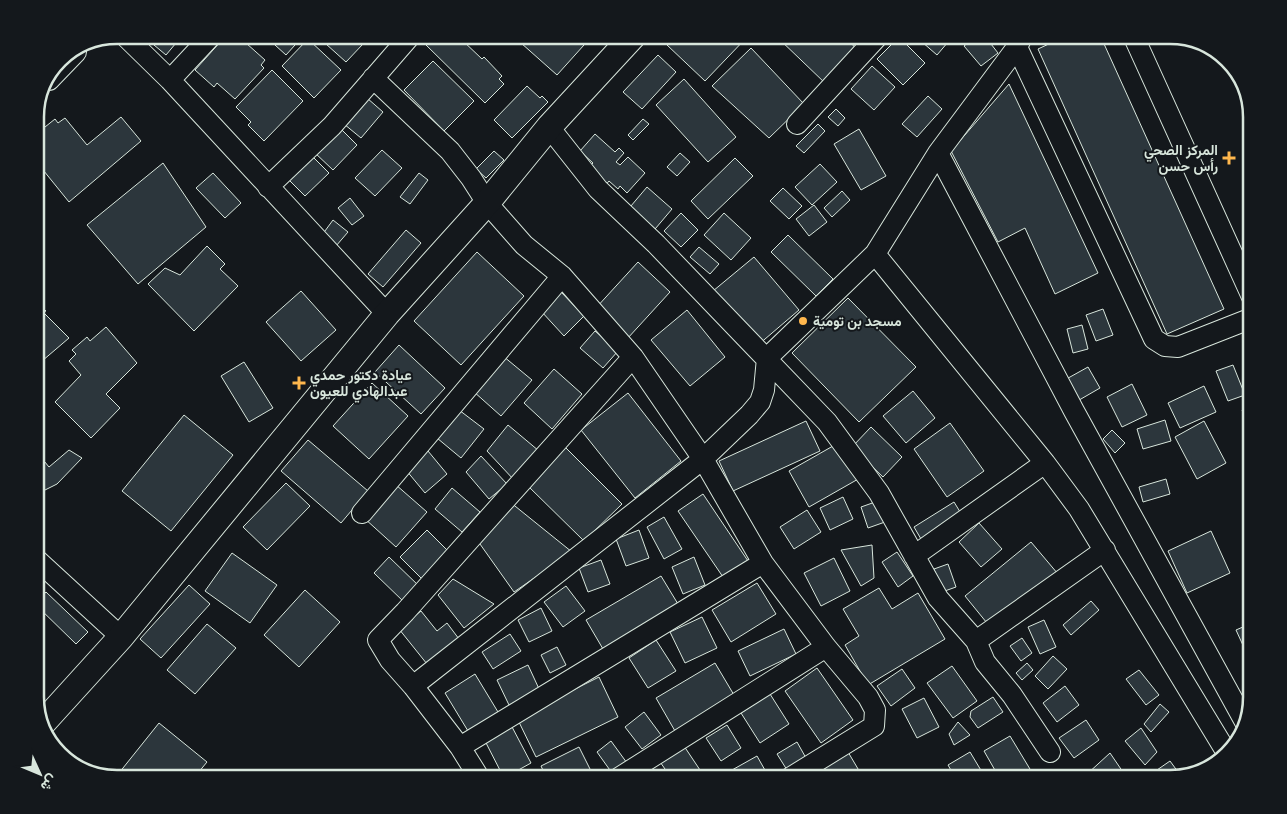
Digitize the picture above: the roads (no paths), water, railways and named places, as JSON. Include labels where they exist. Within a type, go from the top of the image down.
[{"type":"street","points":[[133,44],[170,80],[387,314]]},
{"type":"street","points":[[170,80],[204,44]]},
{"type":"street","points":[[268,187],[332,126],[402,44]]},
{"type":"street","points":[[47,718],[121,637],[387,314],[487,202],[549,127],[626,44]]},
{"type":"street","points":[[797,124],[871,44]]},
{"type":"street","points":[[413,686],[703,459],[749,415],[760,402],[764,390],[767,358],[875,254],[938,153],[1018,44]]},
{"type":"street","points":[[1021,44],[1154,339],[1165,346],[1178,346],[1243,321]]},
{"type":"street","points":[[1137,44],[1243,277]]},
{"type":"street","points":[[373,78],[450,151],[487,202],[524,245],[562,276],[633,357],[703,459],[763,564],[826,647],[868,697],[875,710],[874,726],[803,770]]},
{"type":"street","points":[[549,127],[598,189],[656,244],[827,422],[879,492],[938,598],[976,641],[985,662],[1012,695],[1050,752]]},
{"type":"street","points":[[938,153],[1074,412],[1241,715]]},
{"type":"street","points":[[875,254],[1045,464],[1079,509],[1224,747]]},
{"type":"street","points":[[362,513],[562,276]]},
{"type":"street","points":[[474,770],[460,747],[413,686],[390,660],[378,640],[633,357]]},
{"type":"street","points":[[914,556],[1045,464]]},
{"type":"street","points":[[976,641],[1104,550]]},
{"type":"street","points":[[460,747],[763,564]]},
{"type":"street","points":[[44,566],[121,637]]},
{"type":"street","points":[[631,770],[826,647]]},
{"type":"place","name":"المركز الصحي رأس حسن","points":[[1229,158]]},
{"type":"place","name":"مسجد بن تومية","points":[[803,321]]},
{"type":"place","name":"عيادة دكتور حمدي عبدالهادي للعيون","points":[[299,383]]}]
